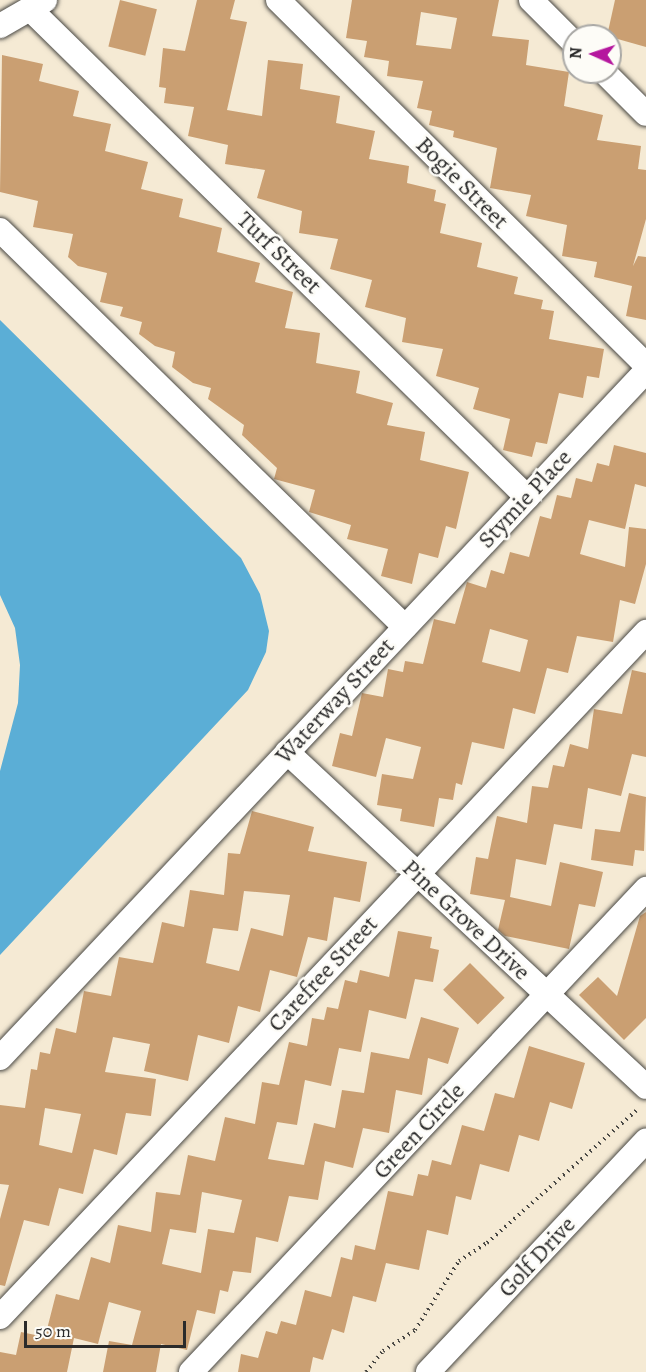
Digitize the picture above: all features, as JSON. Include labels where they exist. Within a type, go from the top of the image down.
[{"type":"street","name":"Bogie Street","points":[[278,0],[646,365]]},
{"type":"street","points":[[531,0],[562,31]]},
{"type":"street","points":[[0,26],[38,4]]},
{"type":"street","name":"Turf Street","points":[[38,4],[527,497]]},
{"type":"street","points":[[616,84],[646,114]]},
{"type":"street","name":"Waterway Street","points":[[0,230],[405,627],[0,1058]]},
{"type":"street","name":"Stymie Place","points":[[405,627],[646,371]]},
{"type":"street","name":"Carefree Street","points":[[0,1317],[646,632]]},
{"type":"street","name":"Pine Grove Drive","points":[[287,752],[646,1087]]},
{"type":"street","name":"Green Circle","points":[[191,1372],[646,889]]},
{"type":"street","name":"Golf Drive","points":[[428,1372],[646,1141]]},
{"type":"path","points":[[366,1372],[383,1351],[415,1330],[459,1261],[487,1243],[646,1102]]},
{"type":"water","points":[[0,320],[241,558],[260,594],[269,631],[266,652],[248,690],[0,955],[0,771],[18,703],[20,665],[15,628],[0,595]]},
{"type":"building","points":[[120,0],[157,9],[145,56],[108,47]]},
{"type":"building","points":[[197,0],[235,0],[230,19],[247,22],[227,110],[262,116],[268,60],[303,64],[300,89],[340,96],[336,123],[375,131],[369,159],[409,166],[407,183],[436,190],[434,201],[446,204],[440,233],[482,243],[477,267],[518,277],[514,294],[543,300],[541,309],[554,311],[549,339],[604,349],[599,378],[587,376],[583,398],[559,393],[547,444],[536,442],[532,457],[503,450],[510,419],[473,409],[479,388],[436,376],[443,349],[402,342],[406,318],[365,307],[372,280],[330,269],[338,239],[299,233],[302,211],[257,198],[265,170],[225,164],[228,145],[188,136],[194,107],[164,103],[166,88],[159,87],[163,48],[185,51]]},
{"type":"building","points":[[352,0],[499,0],[492,36],[529,40],[526,65],[562,71],[562,84],[567,84],[564,106],[603,115],[597,140],[641,146],[638,169],[646,170],[646,219],[633,266],[638,256],[646,257],[646,320],[626,316],[632,286],[594,277],[597,262],[562,256],[567,225],[526,216],[531,195],[490,188],[497,148],[453,137],[454,131],[429,125],[432,111],[417,108],[423,81],[387,76],[389,61],[364,57],[367,41],[346,38]],"holes":[[[421,12],[457,18],[451,49],[416,45]]]},
{"type":"building","points":[[615,0],[646,0],[646,47],[622,40],[622,24],[610,24]]},
{"type":"building","points":[[2,55],[43,64],[39,81],[79,91],[73,116],[111,124],[105,151],[148,162],[141,189],[183,199],[179,217],[222,228],[217,252],[260,263],[255,282],[293,292],[285,328],[320,333],[316,363],[360,371],[356,393],[393,403],[387,425],[425,432],[420,460],[469,472],[456,529],[446,526],[438,558],[419,553],[412,584],[381,576],[388,549],[347,539],[351,525],[309,512],[315,490],[274,479],[277,468],[242,435],[244,425],[208,399],[211,388],[193,383],[172,367],[175,352],[155,346],[139,334],[142,322],[120,316],[123,307],[100,302],[107,273],[78,266],[68,257],[73,234],[33,227],[38,201],[0,192]]},
{"type":"building","points":[[614,445],[646,453],[646,487],[635,484],[625,529],[589,520],[580,554],[625,567],[629,527],[646,529],[646,564],[635,604],[620,600],[613,642],[577,636],[568,673],[547,668],[535,714],[513,708],[504,749],[472,742],[462,785],[456,783],[453,800],[439,798],[434,827],[400,821],[402,809],[377,805],[382,774],[413,779],[421,747],[386,738],[376,777],[332,766],[340,733],[352,736],[362,693],[383,697],[388,669],[403,672],[405,661],[423,664],[434,619],[455,624],[467,582],[486,588],[491,570],[504,574],[510,552],[529,557],[540,516],[551,519],[557,495],[571,498],[576,478],[592,482],[597,463],[609,466]],"holes":[[[490,629],[528,640],[520,672],[482,662]]]},
{"type":"building","points":[[632,670],[646,673],[646,757],[632,754],[621,796],[588,788],[582,829],[554,824],[546,865],[516,859],[510,897],[551,906],[560,862],[603,872],[595,907],[579,904],[569,949],[505,936],[498,930],[505,900],[470,894],[476,857],[488,859],[497,816],[527,823],[532,786],[548,788],[553,765],[564,767],[570,744],[588,749],[594,709],[622,714]]},
{"type":"building","points":[[629,793],[646,797],[644,851],[635,850],[633,866],[591,860],[595,829],[620,832]]},
{"type":"building","points":[[252,811],[314,827],[308,851],[367,862],[360,902],[334,897],[327,941],[308,937],[297,977],[270,970],[260,1012],[238,1006],[229,1043],[198,1035],[188,1081],[144,1071],[150,1044],[113,1037],[105,1072],[156,1079],[151,1116],[126,1113],[117,1155],[94,1149],[83,1194],[59,1188],[49,1226],[24,1220],[5,1286],[0,1285],[0,1219],[9,1185],[0,1184],[0,1105],[25,1108],[31,1069],[37,1070],[40,1052],[50,1054],[56,1028],[76,1033],[84,991],[111,996],[119,957],[153,963],[162,922],[184,927],[190,890],[224,895],[228,853],[240,854]],"holes":[[[244,891],[290,895],[283,936],[251,928],[239,971],[206,963],[213,928],[238,931]],[[45,1108],[81,1114],[72,1153],[39,1145]]]},
{"type":"building","points":[[646,912],[646,1018],[624,1040],[579,995],[598,977],[617,996],[640,916]]},
{"type":"building","points":[[398,931],[432,937],[430,948],[439,950],[433,982],[415,979],[406,1019],[369,1010],[361,1052],[339,1048],[331,1086],[305,1080],[297,1125],[277,1122],[268,1159],[304,1165],[314,1123],[335,1128],[342,1090],[364,1093],[371,1052],[409,1059],[421,1017],[459,1028],[448,1064],[428,1058],[422,1095],[396,1090],[389,1133],[363,1128],[353,1168],[325,1161],[318,1200],[289,1196],[278,1242],[256,1237],[251,1273],[233,1271],[228,1292],[220,1290],[215,1314],[197,1310],[187,1350],[161,1344],[156,1372],[103,1372],[109,1341],[132,1345],[141,1311],[109,1302],[98,1344],[74,1338],[67,1372],[0,1372],[0,1352],[16,1355],[21,1332],[45,1337],[56,1294],[79,1300],[91,1257],[110,1263],[118,1225],[151,1232],[156,1192],[180,1195],[188,1155],[215,1161],[225,1117],[255,1124],[262,1082],[279,1085],[289,1042],[307,1046],[312,1018],[324,1020],[327,1007],[338,1009],[345,980],[357,983],[360,970],[389,977]],"holes":[[[202,1192],[242,1200],[234,1233],[208,1229],[201,1273],[162,1264],[170,1229],[196,1233]]]},
{"type":"building","points":[[470,963],[505,998],[478,1025],[443,990]]},
{"type":"building","points":[[529,1046],[585,1063],[572,1109],[550,1102],[539,1141],[519,1135],[509,1172],[480,1164],[471,1200],[456,1196],[448,1235],[427,1230],[419,1270],[386,1263],[376,1302],[353,1296],[344,1333],[332,1329],[323,1360],[313,1357],[310,1372],[238,1372],[241,1354],[258,1358],[266,1331],[277,1334],[281,1321],[296,1325],[305,1290],[331,1297],[341,1257],[352,1260],[355,1245],[375,1250],[388,1191],[413,1196],[418,1174],[428,1176],[432,1160],[451,1165],[462,1125],[484,1131],[495,1093],[514,1098]]}]
